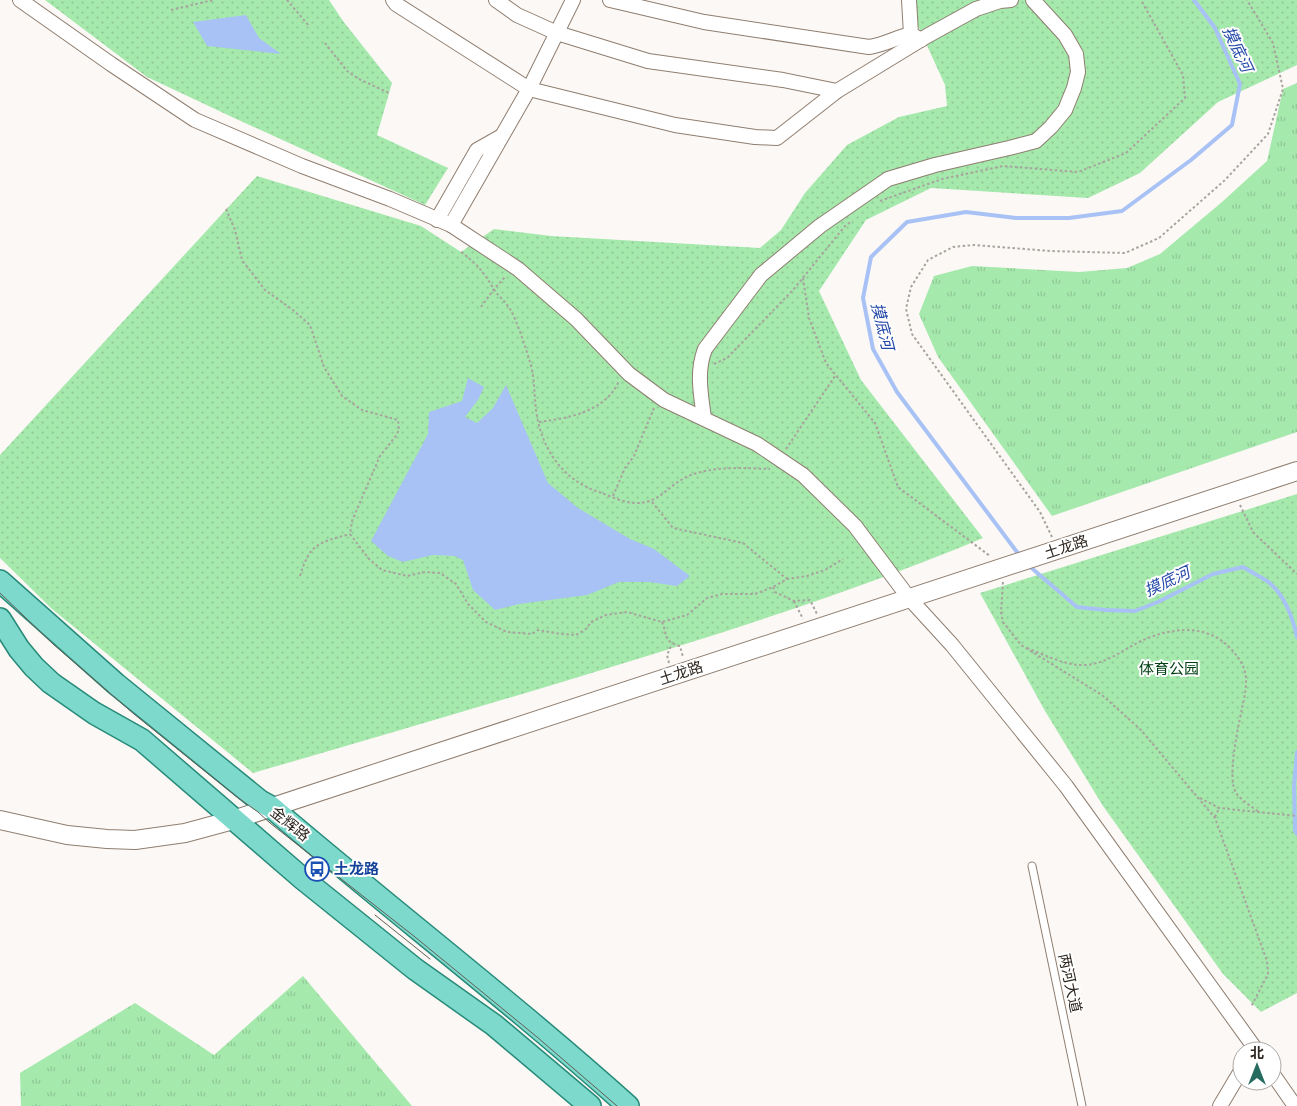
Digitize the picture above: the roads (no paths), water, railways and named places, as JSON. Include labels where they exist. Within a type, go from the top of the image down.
[{"type":"main road","name":"金辉路","points":[[0,581],[116,684],[471,971],[628,1106]]},
{"type":"main road","points":[[0,618],[19,649],[51,683],[94,713],[142,740],[303,879],[415,970],[494,1025],[590,1106]]},
{"type":"street","points":[[20,0],[195,120],[302,166],[444,223],[514,266],[576,319],[625,370],[658,396],[758,444],[803,475],[855,526],[909,598],[952,646],[1066,786],[1249,1041]]},
{"type":"street","points":[[393,0],[396,4],[529,89],[675,125],[755,137],[777,138],[837,91],[916,37],[976,9],[1000,1],[1011,0]]},
{"type":"street","points":[[496,0],[517,14],[557,33],[648,61],[783,80],[837,91]]},
{"type":"street","points":[[444,223],[477,150],[500,137],[529,89],[573,0]]},
{"type":"street","points":[[610,0],[704,22],[870,47],[916,37]]},
{"type":"street","points":[[909,0],[916,37]]},
{"type":"street","points":[[704,418],[699,372],[700,362],[705,349],[761,275],[820,226],[888,179],[935,165],[1036,141],[1065,110],[1078,72],[1076,54],[1065,35],[1033,0]]},
{"type":"street","name":"土龙路","points":[[0,820],[67,835],[107,839],[135,840],[185,833],[271,808],[1297,471]]},
{"type":"street","points":[[1220,1106],[1232,1086]]},
{"type":"street","points":[[1282,1088],[1294,1106]]},
{"type":"lane","name":"两河大道","points":[[1032,866],[1082,1106]]},
{"type":"water","points":[[246,15],[259,38],[281,54],[207,46],[193,22]]},
{"type":"water","points":[[468,378],[484,387],[478,400],[465,417],[477,423],[493,408],[506,385],[548,483],[578,508],[630,539],[654,549],[690,576],[677,586],[649,582],[619,582],[587,595],[519,604],[495,610],[473,590],[463,560],[454,556],[433,555],[403,562],[388,556],[371,541],[428,434],[429,412],[462,401]]},
{"type":"waterway","name":"摸底河","points":[[1020,556],[897,392],[873,349],[863,298],[871,257],[907,222],[966,212],[1016,218],[1069,218],[1122,211],[1191,160],[1232,125],[1240,84],[1215,28],[1194,0]]},
{"type":"waterway","name":"摸底河","points":[[1028,565],[1077,607],[1135,611],[1158,602],[1213,574],[1243,567],[1267,581],[1278,592],[1290,614],[1297,637]]},
{"type":"waterway","name":"摸底河","points":[[1297,752],[1294,785],[1295,830],[1297,834]]},
{"type":"tram line","points":[[0,593],[53,644],[134,714],[415,937],[537,1037],[617,1106]]},
{"type":"tram line","points":[[375,915],[430,959]]},
{"type":"place","name":"土龙路","points":[[317,869]]},
{"type":"park label","name":"体育公园","points":[[1169,669]]}]
